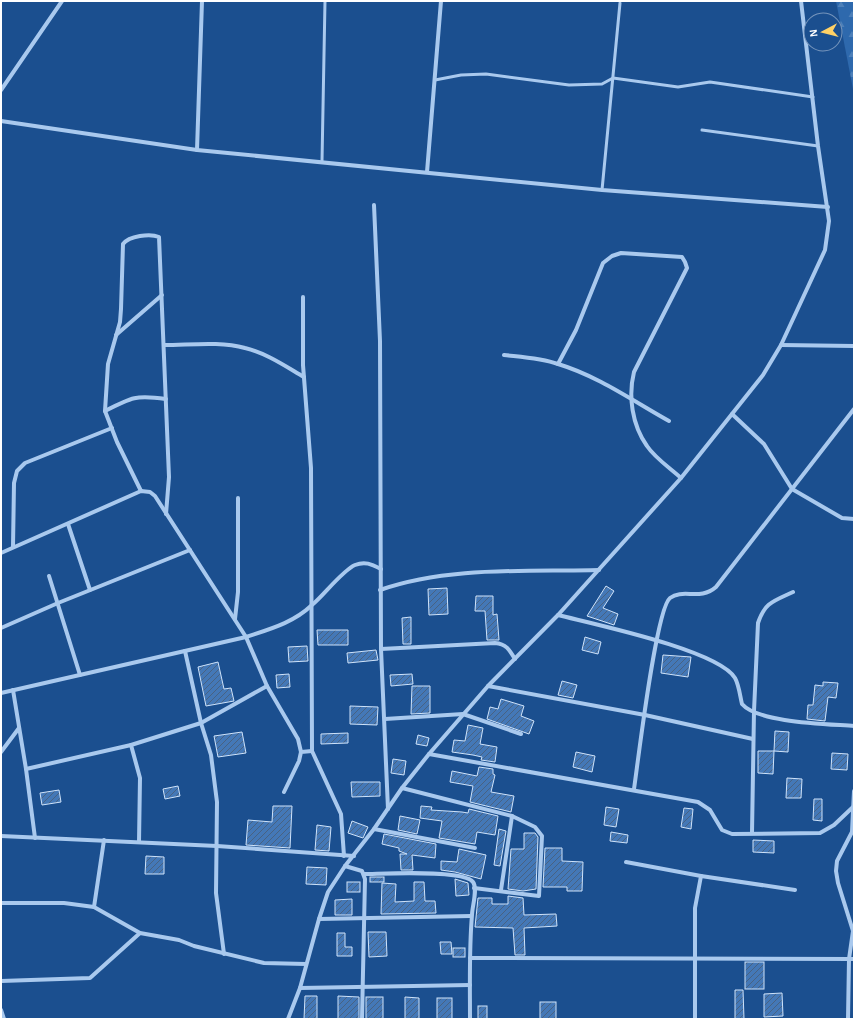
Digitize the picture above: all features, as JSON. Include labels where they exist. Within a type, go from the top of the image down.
[{"type":"street","points":[[1,90],[62,1]]},
{"type":"street","points":[[197,150],[202,1]]},
{"type":"street","points":[[427,172],[441,1]]},
{"type":"street","points":[[288,1019],[300,988],[319,918],[328,892],[345,866],[374,829],[402,788],[429,754],[488,686],[558,615],[681,478],[763,375],[781,345],[825,250],[829,221],[818,146],[801,1]]},
{"type":"street","points":[[1,121],[197,150],[322,161],[602,190],[828,207]]},
{"type":"street","points":[[374,205],[380,341],[381,649],[388,809]]},
{"type":"street","points":[[141,491],[105,410],[108,364],[114,337],[120,322],[123,244],[126,240],[149,235],[159,237],[170,477],[166,514]]},
{"type":"street","points":[[558,364],[576,330],[603,263],[612,256],[621,253],[682,257],[686,262],[687,268],[634,372],[631,384],[631,399],[636,425],[647,446],[681,478]]},
{"type":"street","points":[[114,337],[129,322],[162,295]]},
{"type":"street","points":[[303,297],[304,376],[311,468],[312,751],[341,814],[344,856]]},
{"type":"street","points":[[164,345],[229,345],[245,347],[260,353],[304,376]]},
{"type":"street","points":[[781,345],[854,346]]},
{"type":"street","points":[[504,355],[534,358],[558,364],[584,374],[669,421]]},
{"type":"street","points":[[105,410],[135,397],[146,396],[166,399]]},
{"type":"street","points":[[634,790],[656,640],[664,606],[670,598],[679,594],[700,595],[710,593],[854,409]]},
{"type":"street","points":[[732,414],[764,444],[775,458],[785,479],[792,489],[842,518],[854,519]]},
{"type":"street","points":[[13,547],[14,483],[17,471],[25,463],[112,428]]},
{"type":"street","points":[[1,553],[141,491],[150,492],[155,496],[246,636],[267,686],[298,738],[301,752],[299,762],[284,792]]},
{"type":"street","points":[[235,619],[238,592],[238,498]]},
{"type":"street","points":[[68,524],[90,590]]},
{"type":"street","points":[[1,628],[58,603],[190,550]]},
{"type":"street","points":[[1,688],[3,692],[13,690],[185,651],[283,625],[311,606],[351,567],[364,562],[371,563],[381,569]]},
{"type":"street","points":[[380,590],[413,580],[441,576],[599,570]]},
{"type":"street","points":[[49,576],[80,675]]},
{"type":"street","points":[[752,833],[753,739],[758,623],[762,612],[768,604],[793,592]]},
{"type":"street","points":[[558,615],[656,640],[696,653],[725,668],[734,677],[742,704],[754,711],[779,720],[854,726]]},
{"type":"street","points":[[381,649],[495,643],[502,644],[508,648],[515,659]]},
{"type":"street","points":[[185,651],[201,723],[212,763],[217,802],[216,892],[224,954]]},
{"type":"street","points":[[26,769],[131,745],[201,723],[267,686]]},
{"type":"street","points":[[488,686],[645,715],[753,739]]},
{"type":"street","points":[[13,690],[26,769],[35,838]]},
{"type":"street","points":[[385,719],[463,714],[521,734]]},
{"type":"street","points":[[1,752],[19,728]]},
{"type":"street","points":[[131,745],[140,778],[138,842]]},
{"type":"street","points":[[301,752],[312,751]]},
{"type":"street","points":[[429,754],[698,802],[710,810],[722,830],[732,834],[752,833],[802,835],[820,833],[834,825],[854,807]]},
{"type":"street","points":[[402,788],[512,816],[535,826],[542,836],[539,896],[501,890],[474,888]]},
{"type":"street","points":[[848,1019],[849,959],[853,930],[838,883],[836,870],[837,861],[852,832],[854,792]]},
{"type":"street","points":[[501,890],[512,816]]},
{"type":"street","points":[[374,829],[475,848]]},
{"type":"street","points":[[1,836],[217,846],[354,856]]},
{"type":"street","points":[[94,907],[104,840]]},
{"type":"street","points":[[626,862],[701,876],[795,890]]},
{"type":"street","points":[[345,866],[362,871],[364,874],[427,873],[466,877],[472,882],[474,888],[471,916],[470,1019]]},
{"type":"street","points":[[362,1019],[364,874]]},
{"type":"street","points":[[695,1019],[695,908],[701,876]]},
{"type":"street","points":[[1,903],[64,903],[94,907],[140,933],[179,940],[194,946],[264,963],[306,964]]},
{"type":"street","points":[[319,918],[471,916]]},
{"type":"street","points":[[1,980],[90,978],[140,933]]},
{"type":"street","points":[[470,958],[694,957],[854,959]]},
{"type":"street","points":[[300,988],[470,985]]},
{"type":"street","points":[[1,1010],[4,1019]]},
{"type":"lane","points":[[322,161],[325,1]]},
{"type":"lane","points":[[602,190],[620,4]]},
{"type":"lane","points":[[435,80],[461,75],[486,74],[569,85],[590,86],[602,84],[613,78],[678,87],[710,82],[813,97]]},
{"type":"lane","points":[[702,130],[818,146]]},
{"type":"green space","points":[[836,1],[854,1],[854,94],[843,37],[843,12],[838,12]]},
{"type":"building","points":[[606,586],[614,591],[603,608],[618,614],[614,625],[587,616]]},
{"type":"building","points":[[447,588],[448,614],[429,615],[428,589]]},
{"type":"building","points":[[476,596],[493,596],[493,615],[497,614],[499,640],[487,640],[485,611],[475,611]]},
{"type":"building","points":[[411,617],[411,644],[403,644],[402,618]]},
{"type":"building","points":[[317,630],[348,630],[348,645],[318,645]]},
{"type":"building","points":[[585,637],[601,642],[598,654],[582,650]]},
{"type":"building","points":[[307,646],[308,661],[289,662],[288,647]]},
{"type":"building","points":[[376,650],[378,660],[348,663],[347,653]]},
{"type":"building","points":[[663,655],[691,657],[688,677],[661,673]]},
{"type":"building","points":[[218,662],[224,689],[231,688],[234,701],[206,706],[198,667]]},
{"type":"building","points":[[289,674],[290,687],[277,688],[276,675]]},
{"type":"building","points":[[412,674],[413,684],[391,686],[390,675]]},
{"type":"building","points":[[562,681],[577,685],[573,698],[558,695]]},
{"type":"building","points":[[823,682],[838,683],[836,698],[828,697],[825,721],[807,719],[808,705],[813,705],[815,685],[823,686]]},
{"type":"building","points":[[412,686],[430,686],[430,713],[411,714]]},
{"type":"building","points":[[501,699],[524,706],[521,716],[534,721],[529,734],[487,719],[490,707],[498,709]]},
{"type":"building","points":[[350,706],[378,707],[377,725],[350,724]]},
{"type":"building","points":[[468,725],[483,728],[480,744],[497,747],[495,762],[481,760],[482,757],[452,752],[454,740],[465,741]]},
{"type":"building","points":[[775,731],[789,732],[788,752],[774,751]]},
{"type":"building","points":[[242,732],[246,753],[218,757],[214,736]]},
{"type":"building","points":[[348,733],[348,743],[321,744],[321,734]]},
{"type":"building","points":[[418,735],[429,738],[427,746],[416,744]]},
{"type":"building","points":[[758,751],[774,751],[773,774],[758,773]]},
{"type":"building","points":[[576,752],[595,756],[592,772],[573,767]]},
{"type":"building","points":[[832,753],[848,754],[847,770],[831,769]]},
{"type":"building","points":[[393,759],[406,761],[404,775],[391,773]]},
{"type":"building","points":[[479,767],[493,769],[493,774],[495,775],[491,792],[514,796],[511,812],[470,802],[473,786],[450,782],[452,771],[477,776]]},
{"type":"building","points":[[787,778],[802,779],[801,798],[786,798]]},
{"type":"building","points":[[351,782],[380,782],[380,796],[352,797]]},
{"type":"building","points":[[178,786],[180,796],[165,799],[163,789]]},
{"type":"building","points":[[59,790],[61,802],[42,805],[40,793]]},
{"type":"building","points":[[814,799],[822,799],[822,821],[813,820]]},
{"type":"building","points":[[273,806],[292,806],[290,848],[246,845],[248,820],[272,822]]},
{"type":"building","points":[[421,806],[432,807],[431,810],[468,813],[469,809],[498,816],[495,835],[477,832],[475,844],[439,838],[442,821],[420,818]]},
{"type":"building","points":[[606,807],[619,809],[616,827],[604,825]]},
{"type":"building","points":[[684,808],[693,809],[691,829],[681,827]]},
{"type":"building","points":[[400,816],[420,820],[417,834],[398,830]]},
{"type":"building","points":[[352,821],[368,827],[363,838],[348,833]]},
{"type":"building","points":[[317,825],[331,827],[329,851],[315,850]]},
{"type":"building","points":[[499,829],[506,831],[500,866],[494,865]]},
{"type":"building","points":[[611,832],[628,835],[627,843],[610,841]]},
{"type":"building","points":[[524,833],[535,833],[538,837],[536,889],[523,891],[508,889],[511,849],[524,849]]},
{"type":"building","points":[[384,834],[436,844],[435,858],[412,855],[413,870],[401,870],[400,854],[407,854],[399,851],[399,848],[382,844]]},
{"type":"building","points":[[753,840],[774,841],[774,853],[753,852]]},
{"type":"building","points":[[545,848],[562,848],[562,861],[583,862],[582,891],[567,891],[567,887],[543,887]]},
{"type":"building","points":[[459,849],[486,855],[481,879],[441,870],[441,861],[457,862]]},
{"type":"building","points":[[146,856],[164,857],[164,874],[145,874]]},
{"type":"building","points":[[307,867],[327,868],[326,885],[306,884]]},
{"type":"building","points":[[370,877],[384,877],[384,882],[370,882]]},
{"type":"building","points":[[455,879],[468,883],[469,895],[456,896]]},
{"type":"building","points":[[347,882],[360,882],[360,892],[347,892]]},
{"type":"building","points":[[414,882],[424,882],[425,901],[435,901],[436,913],[381,914],[382,883],[396,884],[395,902],[414,901]]},
{"type":"building","points":[[508,896],[523,898],[524,915],[556,914],[557,926],[524,928],[525,955],[515,955],[513,928],[475,927],[478,898],[492,898],[492,904],[508,904]]},
{"type":"building","points":[[352,899],[352,915],[335,915],[335,900]]},
{"type":"building","points":[[368,932],[386,932],[387,956],[369,957]]},
{"type":"building","points":[[337,933],[345,933],[345,947],[352,947],[352,956],[337,956]]},
{"type":"building","points":[[440,942],[451,942],[452,954],[441,954]]},
{"type":"building","points":[[453,948],[465,948],[465,957],[453,957]]},
{"type":"building","points":[[745,962],[764,962],[764,989],[745,989]]},
{"type":"building","points":[[735,990],[743,990],[744,1019],[735,1019]]},
{"type":"building","points":[[782,993],[783,1016],[764,1017],[764,994]]},
{"type":"building","points":[[305,996],[317,996],[317,1019],[304,1019]]},
{"type":"building","points":[[338,996],[359,997],[359,1019],[338,1019]]},
{"type":"building","points":[[366,997],[383,997],[383,1019],[366,1019]]},
{"type":"building","points":[[405,997],[419,998],[419,1019],[405,1019]]},
{"type":"building","points":[[437,998],[452,998],[452,1019],[437,1019]]},
{"type":"building","points":[[540,1002],[556,1002],[556,1019],[540,1019]]},
{"type":"building","points":[[478,1006],[487,1006],[487,1019],[478,1019]]}]
